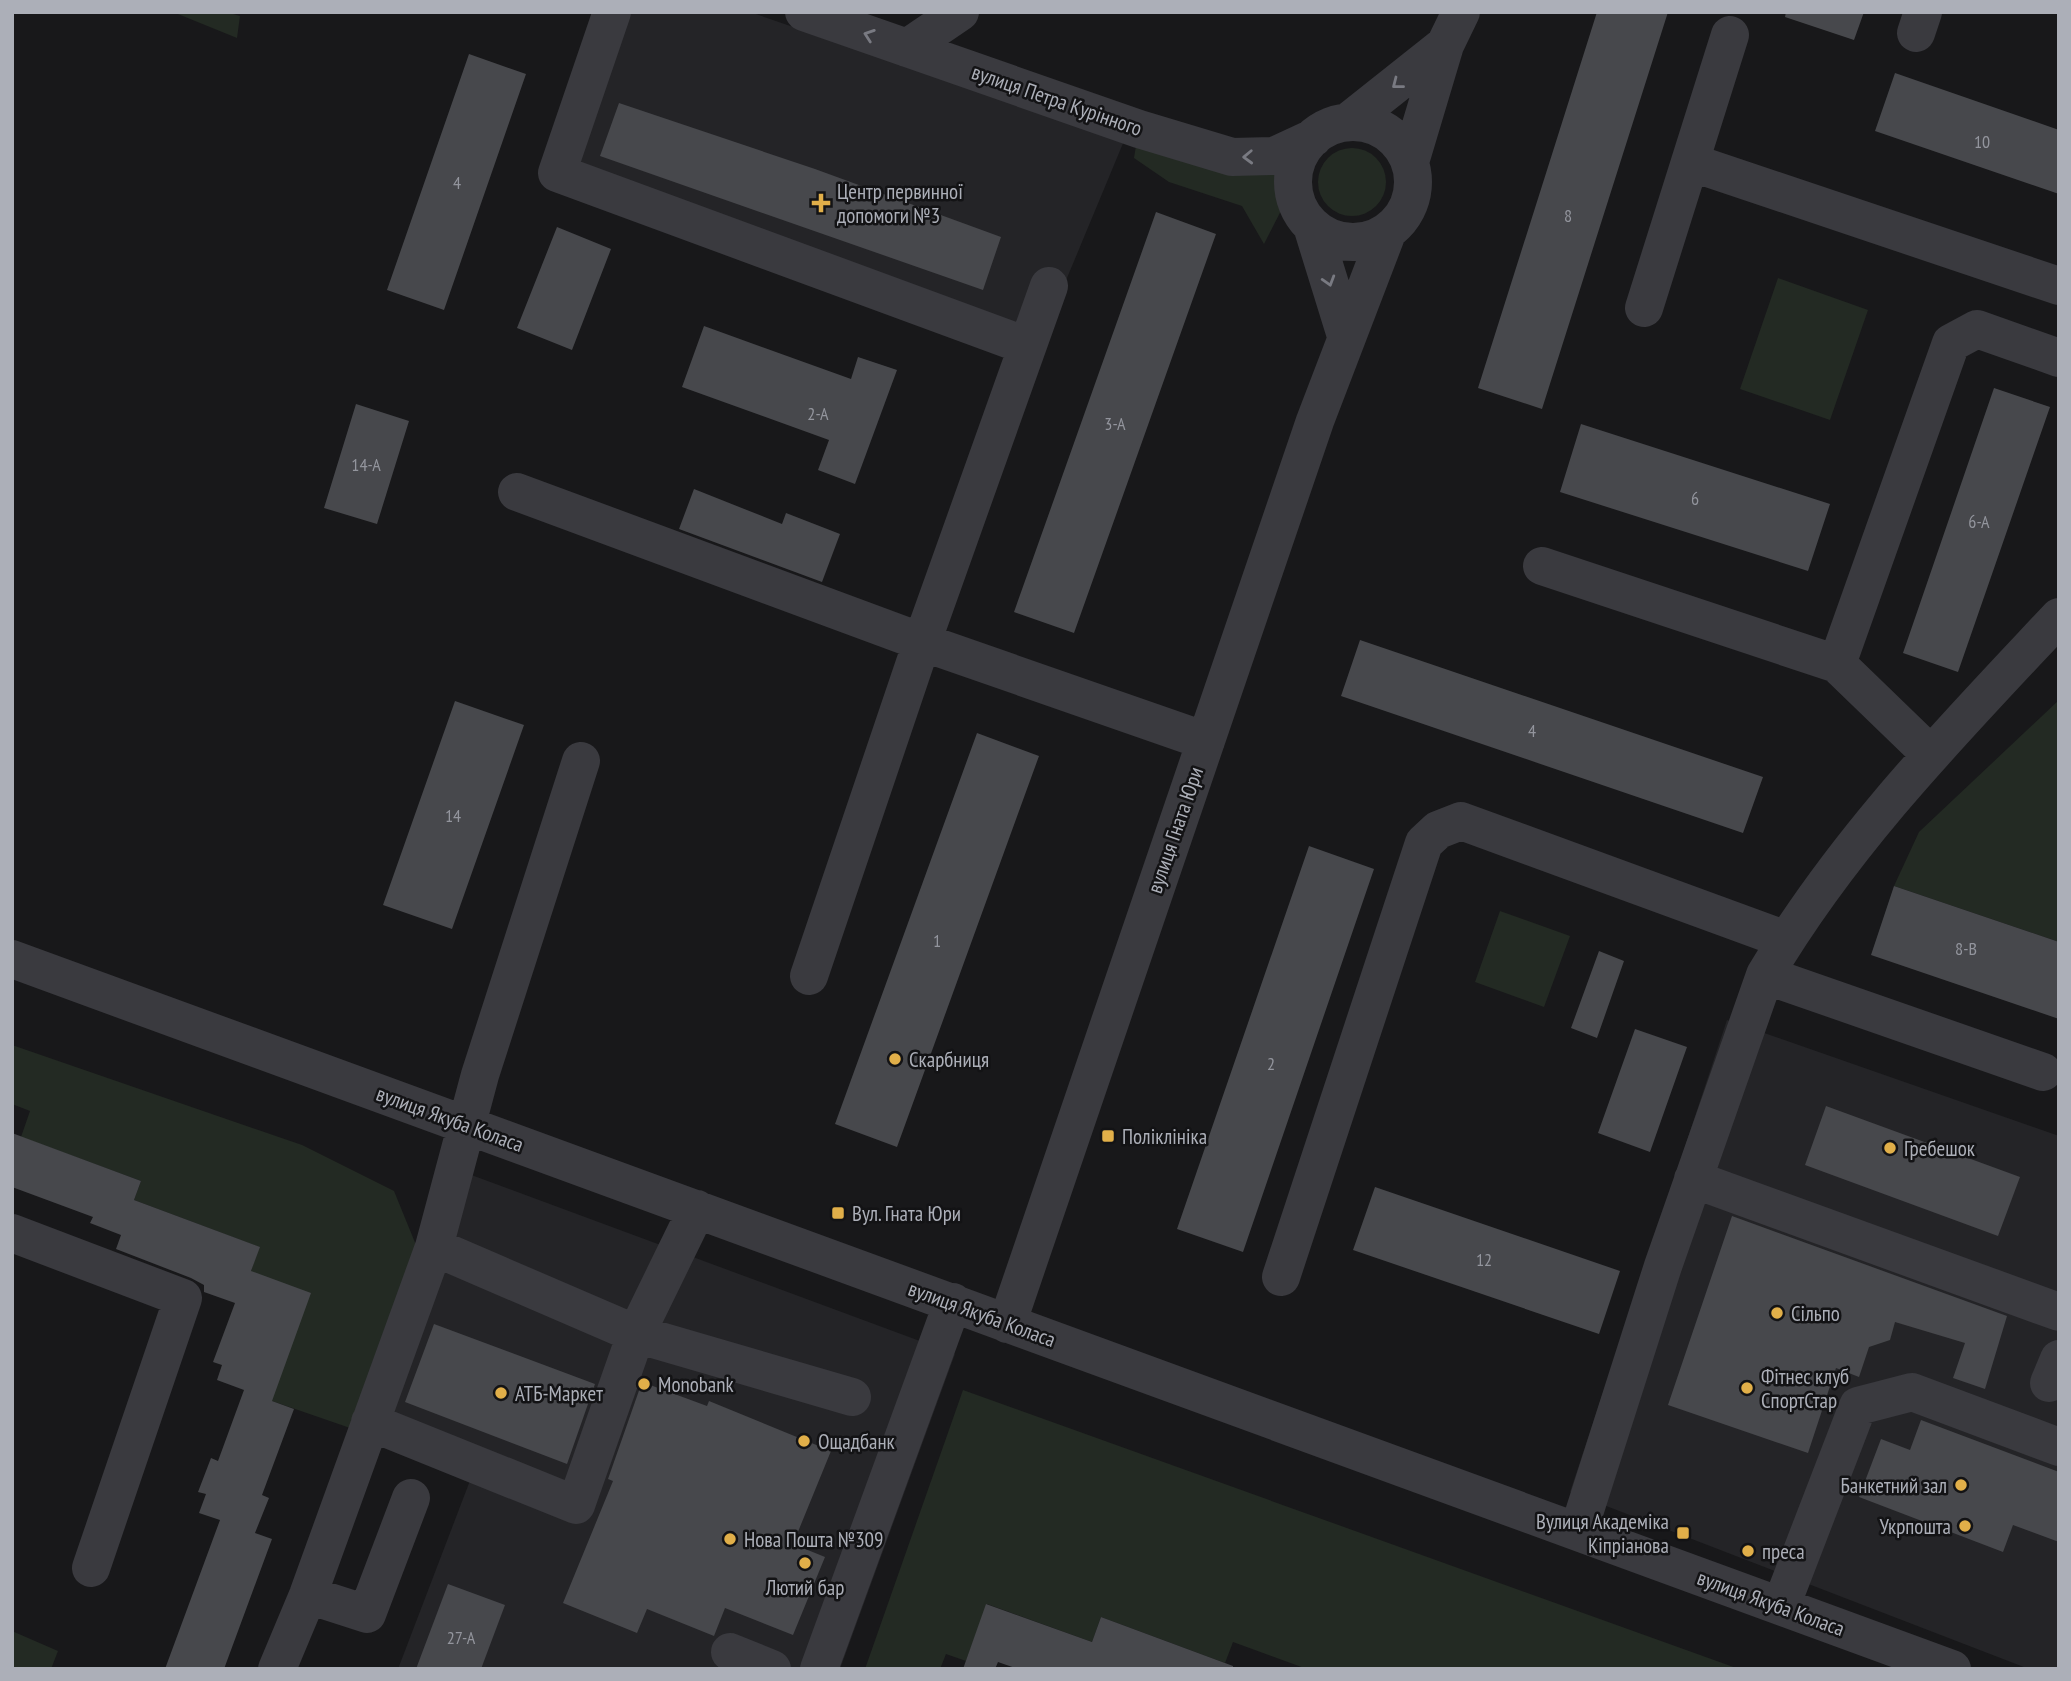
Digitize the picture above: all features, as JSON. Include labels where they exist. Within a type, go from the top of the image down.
[{"type":"street","points":[[612,12],[557,173],[1027,346]]},
{"type":"street","name":"вулиця Петра Курінного","points":[[804,12],[1139,130],[1232,157],[1274,156],[1312,138]]},
{"type":"street","points":[[907,48],[960,12]]},
{"type":"street","points":[[1348,122],[1453,29]]},
{"type":"street","points":[[1410,162],[1453,29]]},
{"type":"street","points":[[1644,308],[1730,35]]},
{"type":"street","points":[[1312,226],[1329,237],[1348,242],[1368,241],[1387,233],[1401,219],[1411,201],[1414,182],[1410,162],[1401,145],[1386,131],[1368,124],[1348,122],[1329,127],[1312,138],[1300,153],[1294,172],[1297,201],[1312,226],[1346,336]]},
{"type":"street","points":[[1690,162],[2059,286]]},
{"type":"street","name":"вулиця Гната Юри","points":[[1007,1324],[1346,336],[1387,233]]},
{"type":"street","points":[[809,976],[922,642],[1049,286]]},
{"type":"street","points":[[1837,664],[1951,343],[1977,329],[2059,358]]},
{"type":"street","points":[[517,492],[922,642],[1206,741]]},
{"type":"street","points":[[1542,566],[1837,664],[1930,754]]},
{"type":"street","points":[[1578,1532],[1693,1179],[1765,975],[1786,940],[1874,819],[1930,754],[2059,617]]},
{"type":"street","points":[[277,1669],[308,1595],[434,1247],[465,1125],[581,761]]},
{"type":"street","points":[[1281,1277],[1424,843],[1438,830],[1461,821],[1786,940]]},
{"type":"street","name":"вулиця Якуба Коласа","points":[[12,959],[1782,1606],[1891,1658],[1952,1669]]},
{"type":"street","points":[[1765,975],[2043,1072]]},
{"type":"street","points":[[1693,1179],[2059,1312]]},
{"type":"street","points":[[370,1422],[576,1505],[636,1334],[697,1209]]},
{"type":"street","points":[[12,1233],[183,1298],[91,1568]]},
{"type":"street","points":[[434,1247],[636,1334],[852,1397]]},
{"type":"street","points":[[819,1669],[953,1302]]},
{"type":"street","points":[[1782,1606],[1858,1406],[1912,1392],[2059,1447]]},
{"type":"street","points":[[308,1595],[367,1614],[411,1498]]},
{"type":"street","points":[[730,1652],[772,1669]]},
{"type":"shaded area","points":[[173,12],[226,12],[240,16],[237,38]]},
{"type":"shaded area","points":[[620,12],[750,12],[1124,141],[1032,362],[561,190]]},
{"type":"shaded area","points":[[1138,134],[1295,154],[1289,175],[1289,195],[1264,244],[1242,206],[1169,182],[1134,158]]},
{"type":"shaded area","points":[[1352,148],[1365,151],[1376,158],[1383,169],[1386,182],[1383,195],[1376,206],[1365,213],[1352,216],[1339,213],[1328,206],[1321,195],[1318,182],[1321,169],[1328,158],[1339,151]]},
{"type":"shaded area","points":[[1778,278],[1868,310],[1830,420],[1740,389]]},
{"type":"shaded area","points":[[2059,700],[2059,942],[1894,886],[1919,832]]},
{"type":"shaded area","points":[[1500,911],[1570,936],[1544,1007],[1475,982]]},
{"type":"shaded area","points":[[1727,1020],[2059,1136],[2059,1669],[2029,1669],[1570,1492]]},
{"type":"shaded area","points":[[12,1045],[302,1145],[394,1191],[416,1245],[353,1429],[272,1401],[251,1271],[259,1247],[134,1200],[141,1181],[21,1137],[30,1111],[12,1104]]},
{"type":"shaded area","points":[[447,1166],[955,1354],[840,1669],[398,1669],[471,1478],[361,1428]]},
{"type":"shaded area","points":[[963,1390],[1739,1669],[1307,1669],[1233,1642],[1225,1663],[1101,1617],[1092,1642],[987,1604],[966,1661],[946,1654],[940,1669],[865,1669]]},
{"type":"shaded area","points":[[12,1631],[58,1651],[51,1669],[12,1669]]},
{"type":"building","points":[[1597,12],[1668,12],[1542,409],[1478,388]]},
{"type":"building","points":[[1786,12],[1864,12],[1854,40],[1785,17]]},
{"type":"building","points":[[469,54],[526,74],[444,310],[387,290]]},
{"type":"building","points":[[1895,73],[2059,130],[2059,194],[1875,131]]},
{"type":"building","name":"Центр первинної допомоги №3","points":[[619,103],[815,169],[1001,237],[983,290],[600,156]]},
{"type":"building","points":[[1156,212],[1216,234],[1074,633],[1014,612]]},
{"type":"building","points":[[557,227],[611,249],[572,350],[517,328]]},
{"type":"building","points":[[704,326],[851,379],[858,357],[897,370],[855,484],[818,470],[829,440],[682,387]]},
{"type":"building","points":[[1994,388],[2050,407],[1958,672],[1903,653]]},
{"type":"building","points":[[356,404],[409,421],[377,524],[324,508]]},
{"type":"building","points":[[1581,424],[1830,504],[1808,571],[1560,492]]},
{"type":"building","points":[[694,489],[782,524],[786,513],[840,534],[822,582],[679,529]]},
{"type":"building","points":[[1360,640],[1763,777],[1743,833],[1341,696]]},
{"type":"building","points":[[455,701],[524,725],[452,929],[383,905]]},
{"type":"building","points":[[977,733],[1039,756],[897,1147],[835,1124]]},
{"type":"building","points":[[1309,846],[1374,869],[1243,1252],[1177,1229]]},
{"type":"building","points":[[1894,886],[2059,942],[2059,1019],[1871,955]]},
{"type":"building","points":[[1599,951],[1624,961],[1597,1038],[1571,1028]]},
{"type":"building","points":[[1635,1029],[1687,1047],[1650,1152],[1598,1133]]},
{"type":"building","points":[[1826,1106],[2020,1177],[1998,1236],[1805,1165]]},
{"type":"building","points":[[12,1133],[141,1181],[134,1200],[260,1247],[251,1271],[311,1293],[272,1401],[294,1409],[262,1495],[269,1498],[255,1533],[272,1539],[224,1669],[165,1669],[220,1520],[199,1513],[206,1494],[198,1492],[211,1458],[218,1461],[244,1390],[217,1380],[222,1365],[213,1362],[235,1303],[204,1292],[204,1285],[191,1278],[116,1249],[121,1235],[90,1223],[93,1217],[12,1187]]},
{"type":"building","points":[[1375,1187],[1620,1271],[1599,1334],[1353,1250]]},
{"type":"building","name":"Сільпо","points":[[1732,1216],[2007,1316],[1985,1389],[1953,1378],[1965,1343],[1895,1322],[1890,1340],[1869,1347],[1859,1377],[1836,1368],[1808,1453],[1668,1405]]},
{"type":"building","name":"АТБ-Маркет","points":[[434,1324],[595,1384],[567,1464],[405,1402]]},
{"type":"building","points":[[642,1382],[707,1406],[709,1401],[831,1451],[793,1544],[825,1557],[793,1635],[725,1608],[714,1636],[647,1609],[637,1633],[563,1603],[613,1481],[608,1479]]},
{"type":"building","name":"Банкетний зал","points":[[1921,1420],[2059,1472],[2059,1542],[2013,1525],[2003,1552],[1859,1497],[1881,1439],[1910,1450]]},
{"type":"building","points":[[448,1584],[505,1605],[481,1669],[416,1669]]},
{"type":"building","points":[[986,1604],[1092,1642],[1101,1617],[1233,1666],[1233,1669],[1018,1669],[998,1662],[995,1669],[963,1669]]},
{"type":"place","name":"Центр первинної допомоги №3","points":[[821,203]]},
{"type":"place","name":"Скарбниця","points":[[895,1059]]},
{"type":"place","name":"Поліклініка","points":[[1108,1136]]},
{"type":"place","name":"Гребешок","points":[[1890,1148]]},
{"type":"place","name":"Вул. Гната Юри","points":[[838,1213]]},
{"type":"place","name":"Сільпо","points":[[1777,1313]]},
{"type":"place","name":"Monobank","points":[[644,1384]]},
{"type":"place","name":"Фітнес клуб СпортСтар","points":[[1747,1388]]},
{"type":"place","name":"АТБ-Маркет","points":[[501,1393]]},
{"type":"place","name":"Ощадбанк","points":[[804,1441]]},
{"type":"place","name":"Банкетний зал","points":[[1961,1485]]},
{"type":"place","name":"Укрпошта","points":[[1965,1526]]},
{"type":"place","name":"Вулиця Академіка Кіпріанова","points":[[1683,1533]]},
{"type":"place","name":"Нова Пошта №309","points":[[730,1539]]},
{"type":"place","name":"преса","points":[[1748,1551]]},
{"type":"place","name":"Лютий бар","points":[[805,1563]]}]
